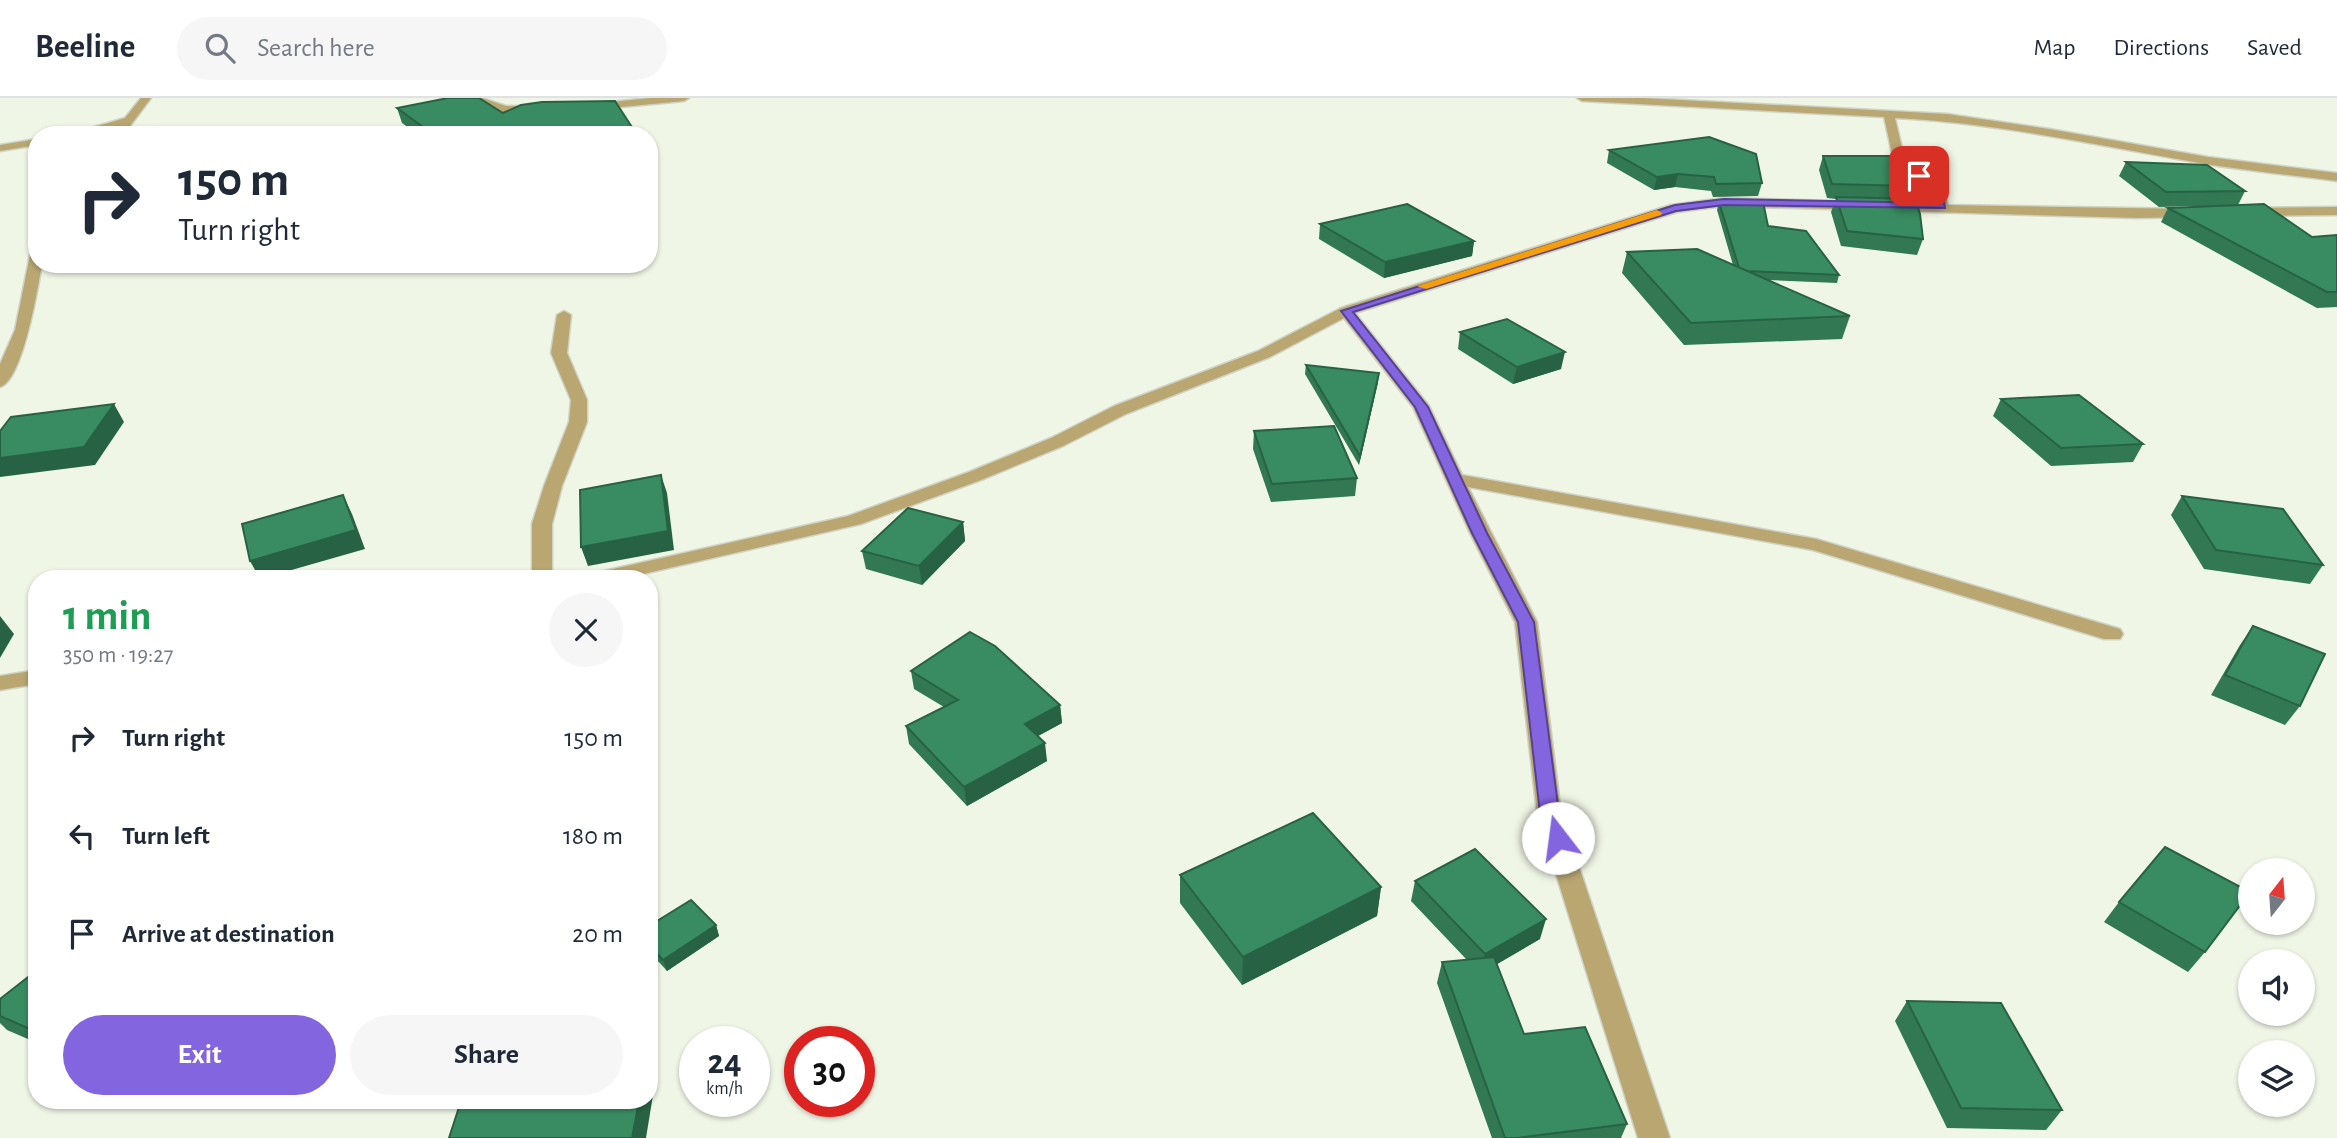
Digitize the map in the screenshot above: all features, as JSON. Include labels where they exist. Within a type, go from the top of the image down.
[{"type":"street","points":[[123,126],[146,98]]},
{"type":"street","points":[[475,98],[484,105],[496,108],[554,109]]},
{"type":"street","points":[[579,108],[684,98]]},
{"type":"street","points":[[1582,98],[1947,117],[2049,132],[2208,161],[2337,177]]},
{"type":"street","points":[[1888,113],[1900,163],[1938,188],[1942,206]]},
{"type":"street","points":[[107,126],[126,121]]},
{"type":"street","points":[[0,148],[28,143]]},
{"type":"street","points":[[635,570],[854,520],[975,476],[1056,442],[1120,410],[1264,354],[1346,311],[1675,208],[1724,202],[1942,206],[2137,214],[2213,212]]},
{"type":"street","points":[[2238,212],[2337,211]]},
{"type":"street","points":[[0,382],[23,330],[34,273]]},
{"type":"street","points":[[1346,311],[1421,407],[1526,622],[1549,813],[1654,1138]]},
{"type":"street","points":[[542,570],[542,524],[553,486],[578,422],[579,400],[559,353],[564,315]]},
{"type":"street","points":[[1455,479],[1815,545],[2112,634]]},
{"type":"street","points":[[0,683],[28,678]]},
{"type":"building","points":[[448,98],[479,98],[503,113],[521,105],[542,102],[615,101],[631,126],[422,126],[397,108]]},
{"type":"building","points":[[1709,137],[1756,154],[1762,183],[1716,184],[1714,177],[1678,174],[1657,177],[1609,150]]},
{"type":"building","points":[[1823,156],[1897,156],[1909,186],[1832,184]]},
{"type":"building","points":[[2126,162],[2207,165],[2245,191],[2166,192]]},
{"type":"building","points":[[1836,197],[1915,199],[1923,239],[1847,231]]},
{"type":"building","points":[[1719,202],[1763,202],[1768,226],[1806,231],[1839,275],[1747,271],[1739,268]]},
{"type":"building","points":[[1407,204],[1474,241],[1385,262],[1320,224]]},
{"type":"building","points":[[2264,204],[2312,237],[2337,235],[2337,292],[2327,292],[2168,208]]},
{"type":"building","points":[[1697,249],[1850,316],[1691,323],[1627,252]]},
{"type":"building","points":[[1507,319],[1565,352],[1517,367],[1460,332]]},
{"type":"building","points":[[1306,365],[1379,373],[1360,456]]},
{"type":"building","points":[[2079,395],[2143,444],[2061,448],[2001,399]]},
{"type":"building","points":[[114,404],[84,447],[0,458],[0,431],[11,417]]},
{"type":"building","points":[[1334,426],[1357,478],[1272,484],[1254,431]]},
{"type":"building","points":[[661,475],[668,531],[581,547],[580,490]]},
{"type":"building","points":[[343,495],[356,530],[250,561],[242,524]]},
{"type":"building","points":[[2182,496],[2283,509],[2323,565],[2216,550]]},
{"type":"building","points":[[908,508],[963,522],[919,566],[862,551]]},
{"type":"building","points":[[2253,626],[2325,654],[2300,706],[2225,675]]},
{"type":"building","points":[[970,632],[995,646],[1060,705],[1025,724],[1045,743],[964,787],[906,726],[958,700],[911,671]]},
{"type":"building","points":[[1313,813],[1381,887],[1243,957],[1180,875]]},
{"type":"building","points":[[2165,847],[2238,886],[2238,908],[2205,952],[2119,902]]},
{"type":"building","points":[[1475,849],[1546,919],[1485,954],[1415,881]]},
{"type":"building","points":[[691,900],[716,925],[663,960],[658,955],[658,920]]},
{"type":"building","points":[[1494,957],[1524,1034],[1585,1027],[1627,1124],[1505,1138],[1442,962]]},
{"type":"building","points":[[28,977],[28,1028],[0,1016],[0,999]]},
{"type":"building","points":[[1907,1001],[2001,1003],[2062,1110],[1961,1108]]},
{"type":"building","points":[[458,1109],[637,1109],[632,1138],[449,1138]]},
{"type":"slow traffic","points":[[1422,286],[1657,213]]},
{"type":"route","points":[[1558,838],[1549,813],[1526,622],[1480,533],[1421,407],[1346,311],[1675,208],[1724,202],[1942,206],[1938,188],[1919,176]]}]
